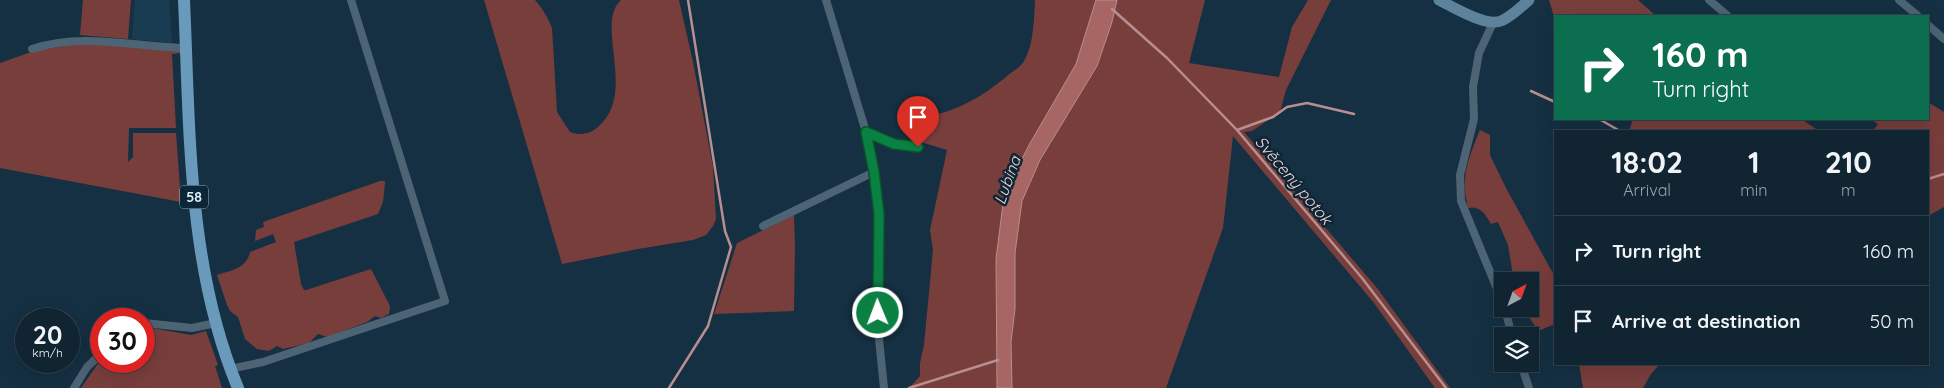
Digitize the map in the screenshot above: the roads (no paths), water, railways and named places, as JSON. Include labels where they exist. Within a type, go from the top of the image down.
[{"type":"main road","name":"58","points":[[184,0],[197,225],[207,286],[216,323],[238,388]]},
{"type":"street","points":[[230,369],[263,362],[445,301],[351,0]]},
{"type":"street","points":[[826,0],[866,132],[874,172],[879,214],[878,329],[884,388]]},
{"type":"street","points":[[1439,0],[1482,20],[1493,23],[1508,17],[1529,0]]},
{"type":"street","points":[[1709,0],[1727,15]]},
{"type":"street","points":[[1899,0],[1917,15]]},
{"type":"street","points":[[1493,23],[1479,52],[1474,83],[1474,119],[1460,175],[1461,201],[1494,282]]},
{"type":"street","points":[[1929,26],[1944,39]]},
{"type":"street","points":[[32,49],[45,44],[79,40],[186,48]]},
{"type":"street","points":[[866,132],[894,144],[918,147]]},
{"type":"street","points":[[763,226],[874,172]]},
{"type":"street","points":[[155,324],[192,328],[216,323]]},
{"type":"street","points":[[74,388],[90,364]]},
{"type":"street","points":[[1524,372],[1529,388]]},
{"type":"waterway","points":[[669,388],[708,326],[731,247],[725,231],[688,0]]},
{"type":"waterway","name":"Svěcený potok","points":[[1112,9],[1167,58],[1237,130],[1362,278],[1446,388]]},
{"type":"waterway","points":[[1531,91],[1554,102]]},
{"type":"waterway","points":[[1237,130],[1273,117],[1287,107],[1307,103],[1354,114]]},
{"type":"waterway","points":[[1601,120],[1618,130]]},
{"type":"waterway","points":[[1929,179],[1944,174]]},
{"type":"waterway","points":[[909,388],[998,360]]},
{"type":"water label","name":"Lubina","points":[[1007,180]]}]
